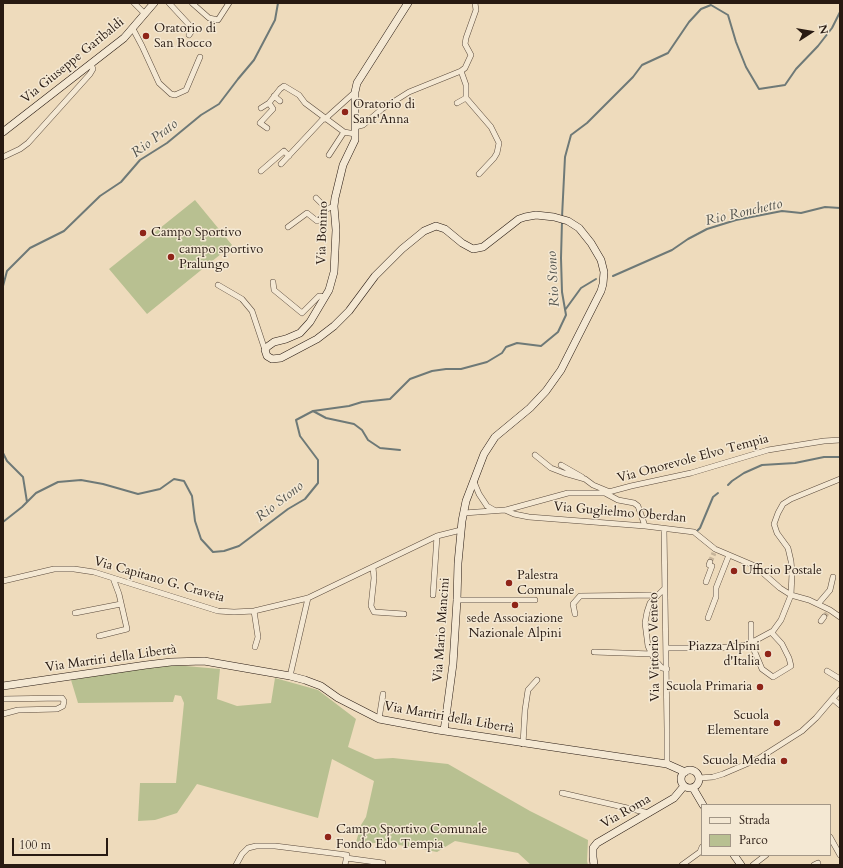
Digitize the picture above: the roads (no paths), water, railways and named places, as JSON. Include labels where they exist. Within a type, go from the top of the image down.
[{"type":"street","points":[[134,3],[145,14]]},
{"type":"street","name":"Via Giuseppe Garibaldi","points":[[3,132],[124,38],[154,3]]},
{"type":"street","points":[[169,3],[193,29],[189,35]]},
{"type":"street","points":[[192,3],[209,18],[218,20],[229,3]]},
{"type":"street","name":"Via Bonino","points":[[265,350],[274,342],[300,333],[310,322],[329,290],[334,272],[336,230],[327,206],[343,165],[355,140],[354,92],[357,83],[408,3]]},
{"type":"street","points":[[261,108],[269,103],[284,86],[344,132],[355,131],[382,109],[410,92],[461,71],[468,62],[470,55],[465,44],[476,10],[475,3]]},
{"type":"street","points":[[133,29],[159,83],[171,94],[175,95],[186,90],[200,57]]},
{"type":"street","points":[[3,157],[20,149],[28,143],[90,74],[93,68],[91,64]]},
{"type":"street","points":[[461,71],[466,85],[466,98],[491,127],[499,143],[497,153],[494,158],[479,174]]},
{"type":"street","points":[[281,164],[325,118],[354,92]]},
{"type":"street","points":[[274,96],[280,101]]},
{"type":"street","points":[[457,103],[466,98]]},
{"type":"street","points":[[267,128],[260,123],[273,108],[269,103]]},
{"type":"street","points":[[329,155],[344,132]]},
{"type":"street","points":[[261,171],[284,151],[289,156]]},
{"type":"street","points":[[316,198],[327,206]]},
{"type":"street","points":[[288,227],[307,213],[317,221],[324,215]]},
{"type":"street","points":[[218,285],[242,299],[252,311],[267,356],[272,359],[281,358],[317,339],[334,326],[349,311],[375,276],[402,249],[424,231],[436,226],[445,229],[462,243],[473,249],[483,246],[519,219],[525,217],[536,215],[554,217],[568,221],[578,228],[591,243],[601,260],[604,272],[601,291],[561,370],[540,397],[495,437],[484,454],[466,501],[461,530]]},
{"type":"street","points":[[273,282],[274,290],[302,313],[319,296],[325,297]]},
{"type":"street","name":"Via Onorevole Elvo Tempia","points":[[505,510],[568,493],[607,492],[691,473],[768,450],[824,440],[840,440]]},
{"type":"street","points":[[536,455],[551,468],[585,479]]},
{"type":"street","points":[[561,465],[575,472],[618,500],[634,503],[638,506],[645,526]]},
{"type":"street","points":[[666,648],[734,647],[751,643],[771,632],[781,620],[791,595],[791,561],[788,548],[777,533],[774,524],[778,513],[783,504],[791,499],[840,479]]},
{"type":"street","points":[[474,482],[479,494],[487,506],[494,510]]},
{"type":"street","name":"Via Guglielmo Oberdan","points":[[464,513],[505,510],[514,514],[529,517],[645,526],[694,532],[714,551],[729,555],[755,566],[780,588],[791,595],[818,604],[840,617]]},
{"type":"street","name":"Via Vittorio Veneto","points":[[664,529],[664,588],[667,669],[666,764]]},
{"type":"street","name":"Via Capitano G. Craveia","points":[[3,581],[54,569],[74,569],[94,572],[218,611],[254,611],[308,598],[437,536],[461,530]]},
{"type":"street","name":"Via Mario Mancini","points":[[444,731],[453,664],[461,530]]},
{"type":"street","points":[[433,595],[437,536]]},
{"type":"street","points":[[708,618],[716,597],[716,588],[729,555]]},
{"type":"street","points":[[706,582],[712,566],[709,565],[710,562]]},
{"type":"street","points":[[373,567],[374,578],[371,606],[374,612],[404,614]]},
{"type":"street","points":[[818,604],[830,590],[833,577]]},
{"type":"street","points":[[99,636],[127,629],[114,578]]},
{"type":"street","points":[[664,588],[650,603],[645,623],[648,646],[662,668],[667,669]]},
{"type":"street","points":[[575,614],[574,604],[580,596],[657,595]]},
{"type":"street","points":[[290,676],[308,598]]},
{"type":"street","points":[[458,600],[535,600]]},
{"type":"street","points":[[75,613],[121,604]]},
{"type":"street","points":[[254,611],[258,637],[255,647]]},
{"type":"street","points":[[752,624],[751,643],[762,669],[773,677],[791,666],[782,644],[771,632]]},
{"type":"street","points":[[594,652],[652,654]]},
{"type":"street","name":"Via Martiri della Libertà","points":[[3,686],[171,662],[204,662],[290,676],[321,686],[338,698],[379,719],[523,744],[666,764],[685,772]]},
{"type":"street","points":[[827,671],[840,679]]},
{"type":"street","points":[[523,744],[528,690],[537,680]]},
{"type":"street","points":[[699,778],[713,777],[723,774],[758,759],[802,731],[816,718],[840,690]]},
{"type":"street","points":[[379,719],[383,694]]},
{"type":"street","points":[[3,698],[62,698],[64,701],[63,706],[57,709],[18,710],[3,714]]},
{"type":"street","points":[[832,699],[840,705]]},
{"type":"street","points":[[694,771],[699,778],[698,784],[693,788],[684,786],[681,780],[681,777],[685,772],[694,771]]},
{"type":"street","name":"Via Roma","points":[[594,865],[594,848],[597,843],[674,798],[684,786]]},
{"type":"street","points":[[693,788],[703,804]]},
{"type":"street","points":[[562,793],[649,813]]},
{"type":"street","points":[[831,839],[840,855]]},
{"type":"street","points":[[236,865],[242,854],[248,848],[256,846],[283,847],[346,855],[346,858],[383,863]]},
{"type":"street","points":[[682,865],[701,850]]},
{"type":"street","points":[[735,856],[741,865]]},
{"type":"street","points":[[753,865],[765,856]]},
{"type":"street","points":[[345,865],[346,858]]},
{"type":"waterway","name":"Rio Prato","points":[[3,286],[7,271],[30,248],[64,231],[100,196],[121,182],[140,160],[167,143],[201,115],[219,104],[254,60],[275,20],[278,3]]},
{"type":"waterway","name":"Rio Stono","points":[[562,217],[565,157],[571,135],[587,123],[633,77],[642,65],[668,53],[689,22],[701,9],[711,5],[728,15],[736,42],[746,67],[759,89],[785,85],[796,69],[818,46],[832,28],[840,12]]},
{"type":"waterway","name":"Rio Ronchetto","points":[[613,276],[672,250],[688,239],[707,229],[736,220],[782,211],[801,213],[825,207],[840,208]]},
{"type":"waterway","name":"Rio Stono","points":[[3,522],[22,507],[36,493],[58,482],[81,480],[103,484],[138,494],[160,489],[174,479],[184,481],[192,496],[195,521],[201,539],[213,552],[224,551],[239,546],[288,509],[305,499],[318,483],[318,460],[300,436],[296,420],[313,411],[349,406],[362,402],[390,399],[410,379],[432,371],[461,369],[487,362],[502,353],[506,347],[517,343],[541,346],[558,332],[566,315],[562,292],[562,221]]},
{"type":"waterway","name":"Rio Ronchetto","points":[[565,310],[581,288],[596,279]]},
{"type":"waterway","points":[[313,411],[326,418],[354,424],[362,430],[368,440],[380,448],[400,450]]},
{"type":"waterway","name":"Rio Prato","points":[[3,453],[7,461],[23,477],[27,502]]},
{"type":"waterway","points":[[728,485],[744,473],[762,465],[795,463],[824,457],[840,457]]},
{"type":"waterway","points":[[697,531],[700,528],[713,497],[718,493]]},
{"type":"tunnel","points":[[710,562],[714,553]]},
{"type":"tunnel","points":[[824,617],[828,612]]},
{"type":"place","name":"Oratorio di San Rocco","points":[[146,36]]},
{"type":"place","name":"Oratorio di Sant'Anna","points":[[345,112]]},
{"type":"place","name":"Campo Sportivo","points":[[143,233]]},
{"type":"place","name":"campo sportivo Pralungo","points":[[171,257]]},
{"type":"place","name":"Ufficio Postale","points":[[734,571]]},
{"type":"place","name":"Palestra Comunale","points":[[509,583]]},
{"type":"place","name":"sede Associazione Nazionale Alpini","points":[[515,605]]},
{"type":"place","name":"Piazza Alpini d'Italia","points":[[768,654]]},
{"type":"place","name":"Scuola Primaria","points":[[760,687]]},
{"type":"place","name":"Scuola Elementare","points":[[777,723]]},
{"type":"place","name":"Scuola Media","points":[[784,761]]},
{"type":"place","name":"Campo Sportivo Comunale Fondo Edo Tempia","points":[[328,837]]}]
